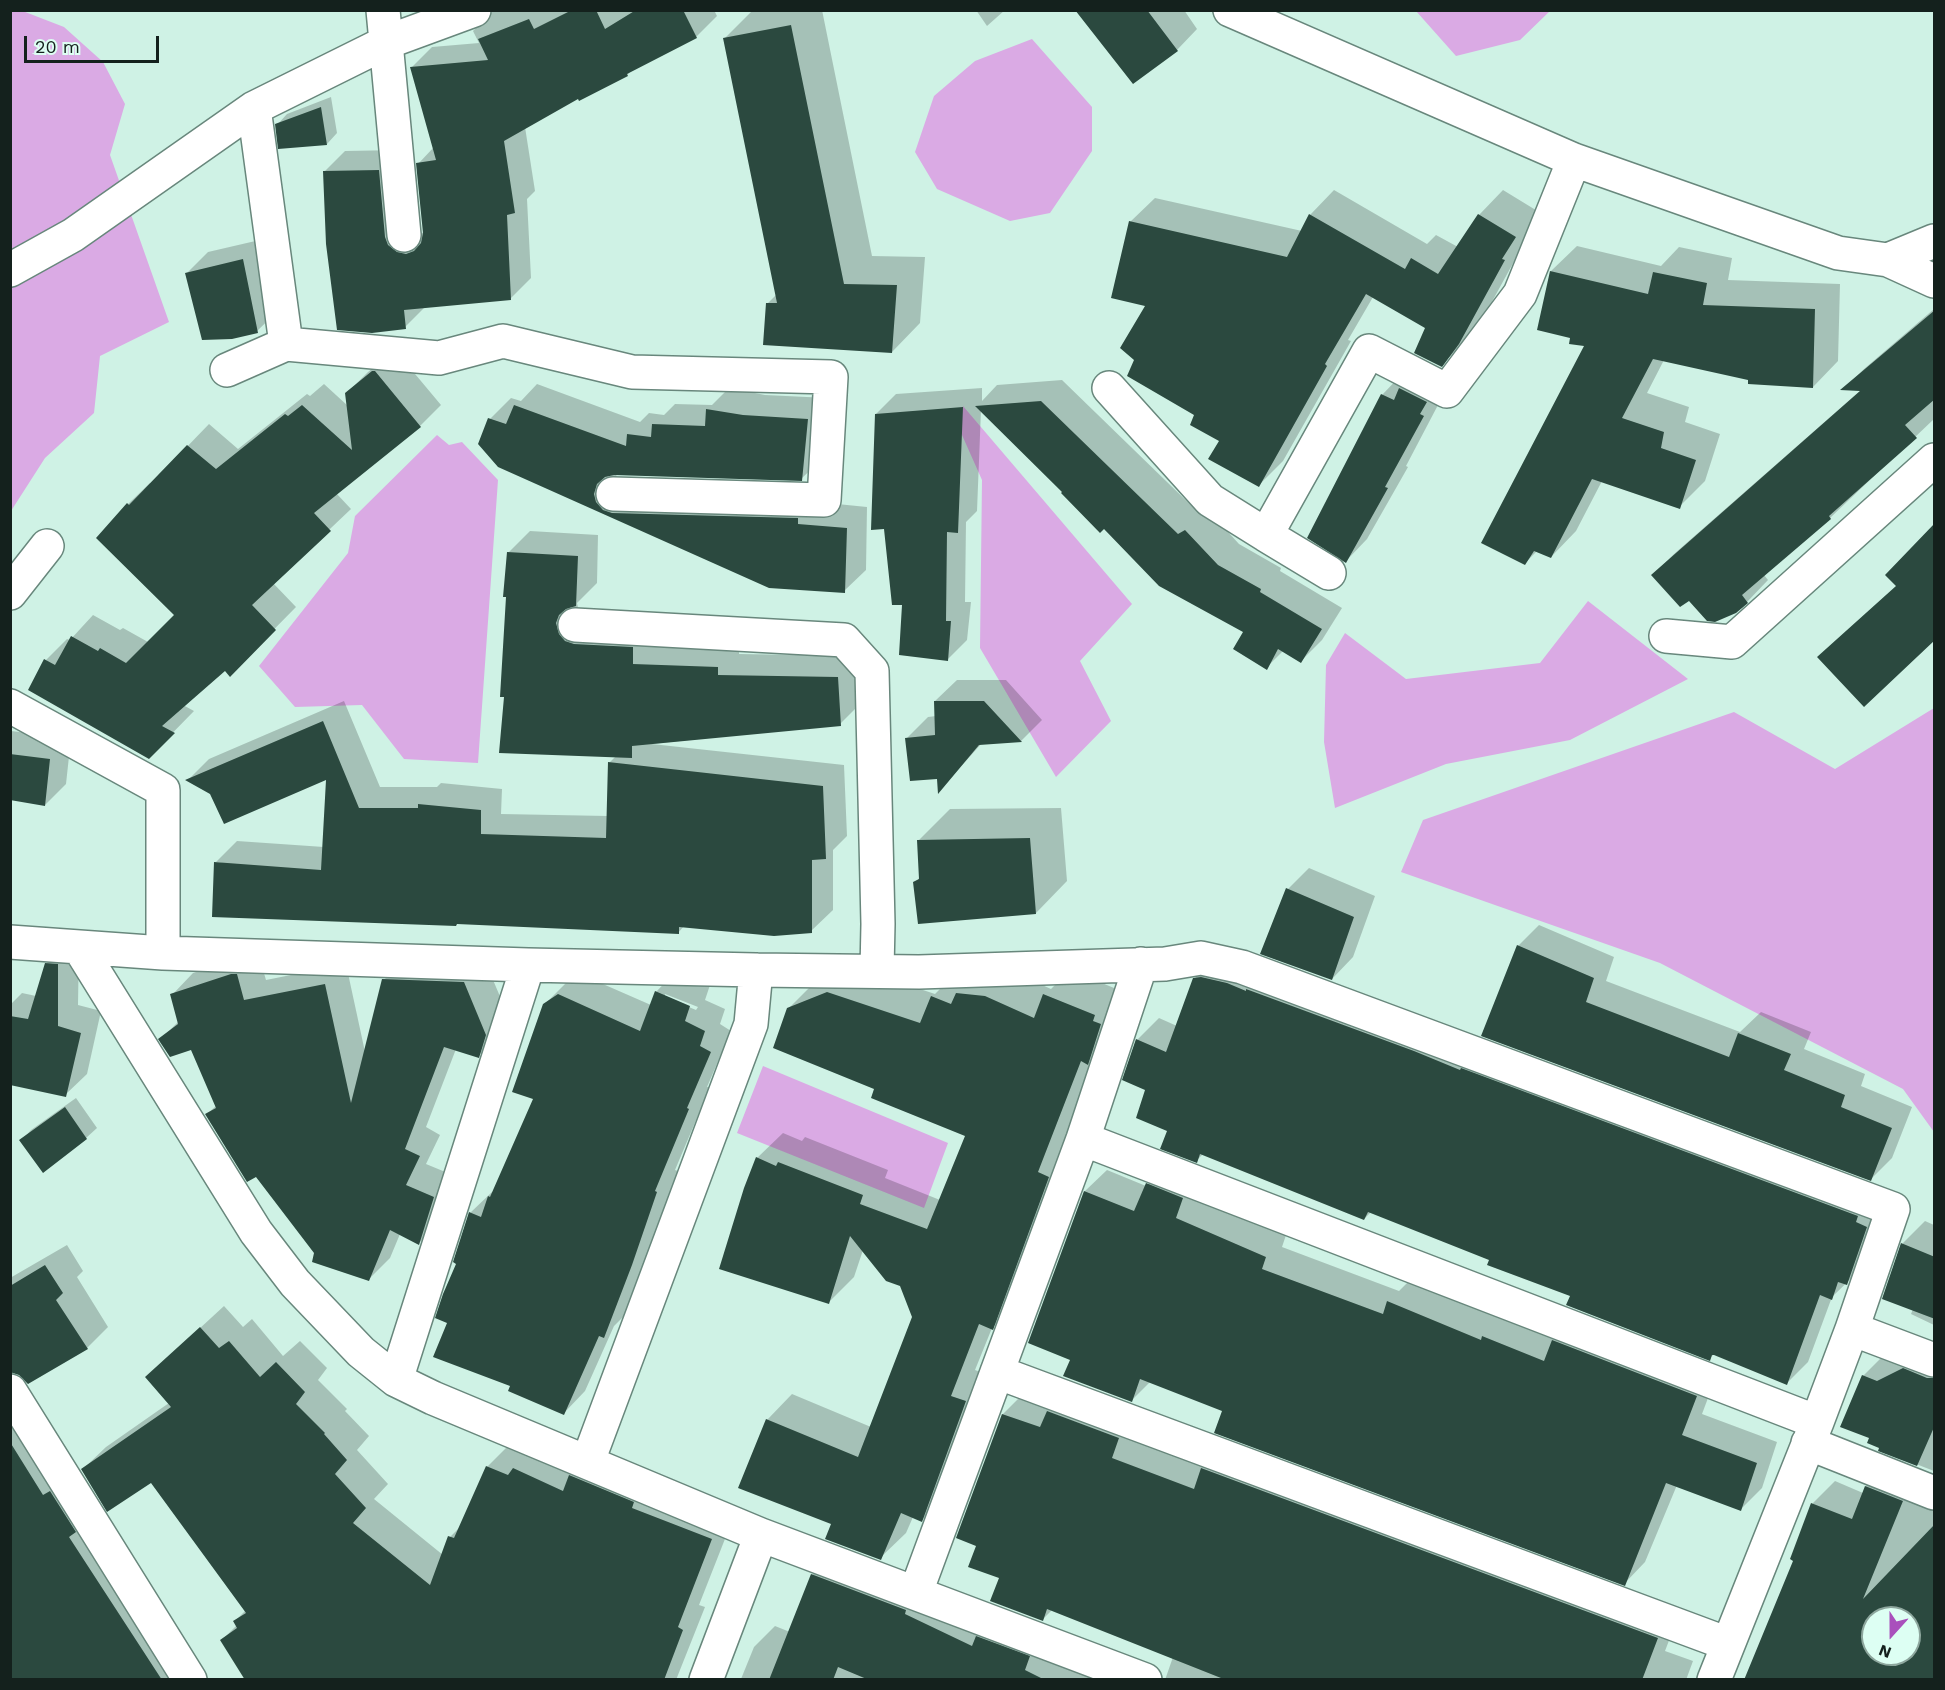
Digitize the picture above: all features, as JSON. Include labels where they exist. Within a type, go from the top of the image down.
[{"type":"street","points":[[10,270],[73,235],[254,108],[385,26],[474,10]]},
{"type":"street","points":[[1230,10],[1574,160],[1838,253],[1888,260],[1935,281]]},
{"type":"street","points":[[385,26],[404,235]]},
{"type":"street","points":[[254,108],[286,344]]},
{"type":"street","points":[[1266,535],[1369,351],[1447,391],[1520,294],[1574,160]]},
{"type":"street","points":[[1888,260],[1935,242]]},
{"type":"street","points":[[227,370],[286,344],[439,358],[503,342],[632,372],[831,377],[824,500],[614,494]]},
{"type":"street","points":[[1109,388],[1210,500],[1329,573]]},
{"type":"street","points":[[1666,636],[1732,642],[1935,460]]},
{"type":"street","points":[[10,593],[47,546]]},
{"type":"street","points":[[575,625],[844,640],[872,671],[879,924],[877,970]]},
{"type":"street","points":[[10,706],[163,790],[164,953]]},
{"type":"street","points":[[10,942],[164,953],[756,970],[919,972],[1165,964],[1201,958],[1242,967],[1893,1209],[1852,1329],[1714,1680]]},
{"type":"street","points":[[79,947],[256,1232],[295,1283],[361,1352],[396,1380],[433,1398],[761,1535],[1145,1680]]},
{"type":"street","points":[[916,1592],[1083,1139],[1141,964]]},
{"type":"street","points":[[396,1380],[528,965]]},
{"type":"street","points":[[588,1461],[751,1024],[756,970]]},
{"type":"street","points":[[1083,1139],[1812,1433],[1935,1493]]},
{"type":"street","points":[[1852,1329],[1935,1360]]},
{"type":"street","points":[[997,1372],[1728,1644]]},
{"type":"street","points":[[10,1390],[190,1680]]},
{"type":"street","points":[[706,1680],[761,1535]]},
{"type":"shaded area","points":[[20,10],[64,27],[103,62],[125,104],[110,155],[169,322],[100,356],[94,413],[45,458],[11,511],[10,11]]},
{"type":"shaded area","points":[[1416,11],[1550,11],[1520,40],[1456,56]]},
{"type":"shaded area","points":[[1032,39],[1092,107],[1092,151],[1050,213],[1010,221],[937,189],[915,152],[934,96],[975,61]]},
{"type":"shaded area","points":[[963,406],[1132,604],[1080,661],[1111,721],[1056,777],[980,648],[982,480],[958,426]]},
{"type":"shaded area","points":[[437,435],[449,445],[462,442],[498,480],[478,763],[404,759],[362,705],[295,707],[259,666],[348,553],[355,516]]},
{"type":"shaded area","points":[[1588,601],[1688,679],[1570,740],[1446,764],[1335,808],[1324,742],[1326,665],[1345,633],[1406,679],[1540,663]]},
{"type":"shaded area","points":[[1934,708],[1934,1132],[1903,1089],[1660,963],[1401,872],[1423,820],[1734,712],[1835,769]]},
{"type":"shaded area","points":[[763,1066],[948,1143],[924,1208],[737,1133]]},
{"type":"building","points":[[572,10],[596,10],[605,29],[636,10],[683,10],[697,38],[627,74],[628,76],[579,101],[578,99],[504,141],[515,213],[507,215],[511,300],[404,310],[406,329],[372,333],[337,330],[326,244],[323,171],[379,170],[385,237],[388,245],[397,252],[406,254],[414,251],[421,243],[423,233],[416,163],[436,160],[410,67],[488,60],[478,39],[529,19],[534,29]]},
{"type":"building","points":[[1075,10],[1147,10],[1178,51],[1133,84]]},
{"type":"building","points":[[791,25],[844,284],[897,285],[892,353],[763,345],[766,303],[777,303],[723,38]]},
{"type":"building","points":[[321,107],[327,145],[278,149],[275,124]]},
{"type":"building","points":[[1309,214],[1405,269],[1411,258],[1438,274],[1478,214],[1516,237],[1502,259],[1505,260],[1459,344],[1442,367],[1414,353],[1425,328],[1366,294],[1325,364],[1327,366],[1259,487],[1208,459],[1219,441],[1190,425],[1194,415],[1127,376],[1134,360],[1120,348],[1145,306],[1111,298],[1129,221],[1287,257]]},
{"type":"building","points":[[243,259],[258,333],[232,339],[202,340],[185,273]]},
{"type":"building","points":[[1550,271],[1648,294],[1653,272],[1707,283],[1703,305],[1815,309],[1813,388],[1748,384],[1748,380],[1653,359],[1622,418],[1664,432],[1661,448],[1696,460],[1680,509],[1592,479],[1551,558],[1534,551],[1525,565],[1481,543],[1584,346],[1569,344],[1570,338],[1537,330]]},
{"type":"building","points":[[1935,310],[1935,399],[1905,425],[1917,438],[1829,516],[1831,519],[1742,595],[1748,603],[1736,613],[1715,622],[1707,621],[1689,601],[1680,607],[1651,575],[1860,391],[1840,390]]},
{"type":"building","points":[[375,371],[421,427],[314,513],[331,531],[252,605],[276,630],[230,677],[225,671],[162,726],[175,733],[149,759],[28,690],[44,659],[55,665],[71,636],[98,651],[100,648],[126,663],[174,615],[96,538],[127,503],[129,505],[187,445],[216,469],[285,414],[288,416],[302,405],[352,450],[345,393]]},
{"type":"building","points":[[1399,388],[1427,402],[1420,414],[1424,416],[1385,487],[1388,488],[1346,563],[1307,538],[1381,394],[1394,400]]},
{"type":"building","points":[[1041,401],[1178,534],[1185,530],[1218,565],[1261,589],[1260,592],[1322,629],[1301,663],[1278,649],[1267,670],[1233,649],[1243,632],[1159,586],[1104,529],[1100,533],[975,406]]},
{"type":"building","points":[[514,405],[626,446],[627,434],[651,437],[652,424],[705,426],[706,409],[743,415],[808,419],[802,481],[614,475],[605,477],[597,484],[594,494],[596,502],[603,510],[612,513],[798,518],[798,524],[847,528],[845,593],[769,588],[498,467],[478,444],[488,418],[506,424]]},
{"type":"building","points":[[963,407],[958,533],[947,532],[946,621],[951,621],[948,661],[899,655],[902,605],[892,605],[884,529],[871,530],[875,414]]},
{"type":"building","points":[[1935,523],[1935,640],[1864,707],[1817,657],[1896,586],[1885,575]]},
{"type":"building","points":[[507,552],[578,556],[576,606],[566,609],[559,615],[556,623],[559,634],[565,641],[574,644],[633,647],[633,664],[718,667],[718,675],[838,677],[841,726],[632,746],[632,758],[499,753],[504,697],[500,697],[506,597],[503,597]]},
{"type":"building","points":[[934,701],[984,701],[1022,742],[979,745],[938,794],[937,779],[910,781],[905,738],[935,735]]},
{"type":"building","points":[[323,721],[359,808],[418,808],[418,804],[481,810],[481,834],[606,838],[608,762],[823,786],[826,859],[812,860],[812,933],[774,936],[679,927],[679,934],[457,924],[456,926],[212,917],[214,862],[321,870],[326,780],[224,824],[210,794],[185,780]]},
{"type":"building","points":[[10,754],[50,759],[45,806],[10,800]]},
{"type":"building","points":[[1030,838],[1036,914],[918,924],[913,882],[919,879],[917,840]]},
{"type":"building","points":[[1286,888],[1354,917],[1332,980],[1260,954]]},
{"type":"building","points":[[1517,945],[1594,978],[1586,1002],[1729,1057],[1738,1033],[1791,1054],[1784,1070],[1845,1095],[1841,1107],[1892,1128],[1871,1181],[1481,1036]]},
{"type":"building","points":[[45,963],[58,964],[58,1026],[81,1033],[66,1097],[10,1085],[10,1016],[28,1019]]},
{"type":"building","points":[[237,974],[244,1000],[325,984],[351,1103],[382,979],[464,982],[486,1035],[479,1058],[444,1047],[405,1149],[420,1156],[406,1185],[434,1197],[419,1245],[390,1230],[369,1281],[312,1262],[314,1253],[256,1177],[247,1182],[205,1114],[216,1108],[191,1050],[170,1057],[158,1039],[178,1024],[170,994]]},
{"type":"building","points":[[1201,977],[1227,983],[1246,991],[1246,989],[1858,1216],[1856,1222],[1867,1227],[1847,1285],[1838,1282],[1832,1300],[1820,1295],[1787,1385],[1714,1355],[1710,1361],[1566,1305],[1570,1296],[1487,1265],[1489,1260],[1368,1212],[1364,1220],[1200,1154],[1197,1163],[1160,1149],[1167,1131],[1136,1118],[1145,1090],[1122,1080],[1136,1039],[1166,1052],[1193,978]]},
{"type":"building","points":[[655,991],[690,1006],[685,1021],[705,1031],[700,1046],[711,1052],[655,1191],[657,1192],[632,1265],[604,1338],[599,1336],[564,1415],[508,1391],[510,1386],[433,1357],[447,1323],[435,1318],[456,1264],[453,1262],[469,1212],[481,1217],[488,1196],[490,1197],[533,1099],[512,1092],[543,1004],[558,994],[640,1031]]},
{"type":"building","points":[[827,992],[920,1023],[931,996],[951,1004],[956,993],[985,996],[1034,1018],[1043,994],[1095,1015],[1093,1021],[1101,1024],[1088,1065],[1081,1061],[1038,1172],[1049,1177],[993,1330],[979,1324],[951,1396],[966,1401],[922,1522],[901,1513],[881,1560],[825,1539],[831,1524],[738,1488],[766,1419],[858,1457],[912,1317],[900,1286],[886,1281],[850,1236],[829,1304],[719,1269],[756,1157],[776,1166],[778,1162],[863,1195],[860,1204],[927,1229],[965,1136],[871,1098],[874,1089],[773,1048],[787,1008]]},
{"type":"building","points":[[65,1107],[87,1139],[43,1173],[19,1140]]},
{"type":"building","points":[[1146,1183],[1183,1198],[1176,1218],[1266,1257],[1262,1269],[1383,1314],[1387,1301],[1481,1340],[1482,1336],[1544,1361],[1552,1340],[1697,1396],[1682,1435],[1757,1463],[1741,1511],[1666,1483],[1625,1586],[1214,1433],[1222,1411],[1140,1379],[1132,1402],[1063,1376],[1070,1360],[1028,1343],[1084,1191],[1134,1211]]},
{"type":"building","points":[[1901,1243],[1935,1257],[1935,1319],[1882,1299]]},
{"type":"building","points":[[45,1265],[63,1293],[56,1300],[88,1349],[28,1384],[19,1375],[10,1372],[10,1286]]},
{"type":"building","points":[[200,1327],[219,1348],[229,1341],[260,1377],[276,1362],[305,1392],[296,1404],[325,1433],[347,1460],[335,1474],[366,1508],[353,1523],[430,1585],[448,1536],[454,1538],[486,1466],[508,1475],[513,1468],[563,1491],[569,1475],[634,1502],[632,1508],[712,1539],[678,1627],[683,1630],[664,1680],[245,1680],[220,1640],[237,1628],[233,1621],[246,1613],[151,1483],[107,1512],[81,1469],[171,1407],[145,1377]]},
{"type":"building","points":[[1903,1368],[1927,1378],[1935,1378],[1935,1425],[1917,1466],[1878,1451],[1879,1448],[1867,1443],[1869,1438],[1840,1427],[1862,1375],[1877,1381]]},
{"type":"building","points":[[1047,1411],[1119,1438],[1112,1458],[1194,1489],[1201,1468],[1658,1638],[1642,1680],[1226,1680],[1047,1609],[1043,1621],[990,1601],[999,1578],[968,1567],[976,1546],[956,1538],[1002,1414],[1040,1427]]},
{"type":"building","points":[[10,1442],[43,1495],[50,1491],[76,1532],[69,1537],[162,1680],[10,1680]]},
{"type":"building","points":[[1865,1486],[1903,1501],[1863,1599],[1935,1524],[1935,1680],[1744,1680],[1793,1561],[1790,1559],[1811,1503],[1852,1519]]},
{"type":"building","points":[[811,1574],[906,1610],[905,1614],[972,1646],[976,1636],[1030,1656],[1025,1670],[1045,1680],[869,1680],[838,1667],[833,1680],[769,1680]]}]
